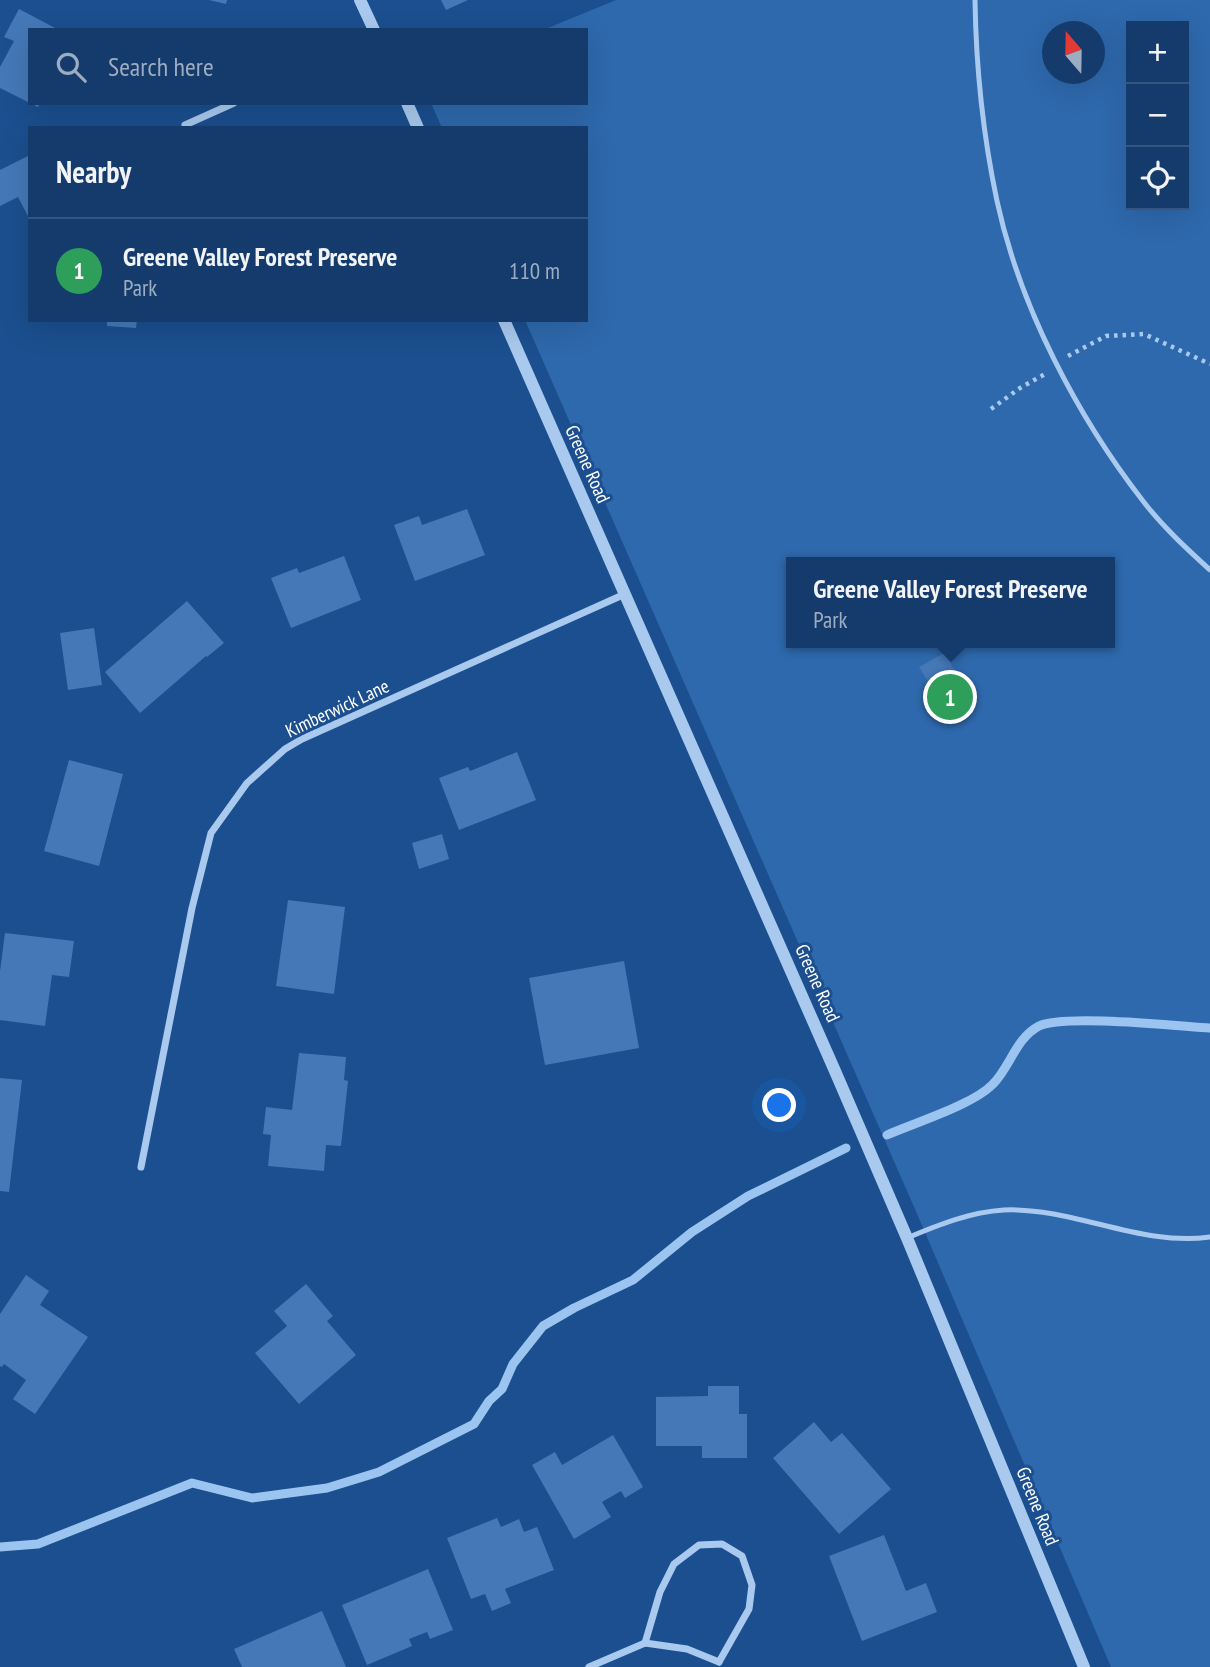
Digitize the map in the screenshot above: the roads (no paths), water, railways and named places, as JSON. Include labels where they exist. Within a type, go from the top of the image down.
[{"type":"street","points":[[360,0],[373,28]]},
{"type":"street","points":[[185,125],[230,105]]},
{"type":"street","points":[[408,105],[417,126]]},
{"type":"street","name":"Greene Road","points":[[504,322],[907,1238],[1084,1667]]},
{"type":"street","name":"Kimberwick Lane","points":[[141,1167],[192,908],[211,833],[247,783],[285,749],[302,739],[625,594]]},
{"type":"street","points":[[589,1667],[645,1643],[687,1648],[720,1665],[749,1609],[752,1585],[742,1556],[722,1544],[699,1545],[674,1564],[660,1592],[645,1643]]},
{"type":"lane","points":[[975,0],[978,78],[998,203],[1022,282],[1057,362],[1088,422],[1144,503],[1210,570]]},
{"type":"lane","points":[[907,1238],[945,1222],[1005,1210],[1042,1213],[1172,1238],[1210,1237]]},
{"type":"waterway","points":[[887,1135],[958,1106],[984,1092],[999,1077],[1024,1038],[1039,1026],[1095,1021],[1210,1028]]},
{"type":"waterway","points":[[0,1547],[38,1544],[192,1483],[252,1498],[327,1488],[379,1472],[474,1424],[489,1401],[502,1389],[513,1364],[543,1326],[633,1280],[692,1232],[748,1196],[846,1148]]},
{"type":"place","name":"Greene Valley Forest Preserve","points":[[950,697]]}]
